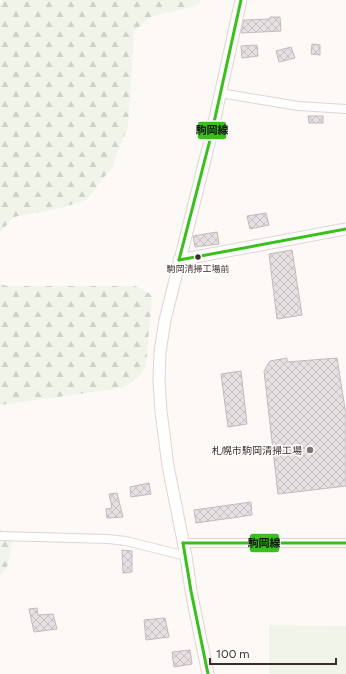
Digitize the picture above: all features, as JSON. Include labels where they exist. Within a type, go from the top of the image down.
[{"type":"street","points":[[208,674],[168,466],[161,411],[159,381],[160,352],[165,320],[211,136],[241,0]]},
{"type":"street","points":[[220,93],[298,106],[346,109]]},
{"type":"street","points":[[179,260],[346,229]]},
{"type":"street","points":[[0,536],[108,539],[126,541],[165,552],[186,556]]},
{"type":"street","points":[[183,543],[346,543]]},
{"type":"green space","points":[[3,0],[202,0],[195,6],[152,16],[134,31],[128,126],[112,167],[87,199],[65,207],[14,217],[0,232],[0,5]]},
{"type":"green space","points":[[0,283],[6,286],[136,286],[152,295],[146,366],[138,378],[122,388],[0,405]]},
{"type":"green space","points":[[0,528],[12,540],[8,565],[0,576]]},
{"type":"green space","points":[[269,625],[346,626],[346,674],[269,674]]},
{"type":"building","points":[[270,17],[280,17],[281,31],[241,33],[244,20],[270,19]]},
{"type":"building","points":[[312,44],[320,45],[320,55],[311,54]]},
{"type":"building","points":[[257,45],[258,56],[242,58],[241,46]]},
{"type":"building","points":[[291,47],[295,58],[279,62],[276,51]]},
{"type":"building","points":[[308,116],[323,116],[323,123],[309,123]]},
{"type":"building","points":[[266,213],[269,225],[250,229],[247,216]]},
{"type":"building","points":[[217,232],[219,244],[195,247],[193,236]]},
{"type":"building","points":[[292,250],[302,315],[277,319],[269,254]]},
{"type":"building","name":"札幌市駒岡清掃工場","points":[[287,358],[287,362],[337,358],[346,415],[346,486],[278,494],[264,371],[270,361]]},
{"type":"building","points":[[241,371],[247,424],[228,427],[221,374]]},
{"type":"building","points":[[149,483],[151,494],[131,497],[130,487]]},
{"type":"building","points":[[117,493],[123,517],[107,518],[106,509],[112,508],[109,494]]},
{"type":"building","points":[[251,502],[252,515],[196,523],[194,510]]},
{"type":"building","points":[[122,550],[132,551],[132,572],[123,573]]},
{"type":"building","points":[[37,608],[38,615],[53,614],[57,629],[34,632],[29,609]]},
{"type":"building","points":[[165,618],[169,637],[146,640],[144,620]]},
{"type":"building","points":[[190,650],[192,664],[174,667],[172,652]]},
{"type":"transit line","name":"駒岡線","points":[[179,260],[211,136],[241,0]]},
{"type":"transit line","name":"駒岡線","points":[[179,260],[346,229]]},
{"type":"transit line","name":"駒岡線","points":[[183,543],[346,543]]},
{"type":"transit line","name":"駒岡線","points":[[183,543],[208,674]]},
{"type":"place","name":"駒岡清掃工場前","points":[[198,257]]},
{"type":"place","name":"札幌市駒岡清掃工場","points":[[310,450]]}]
